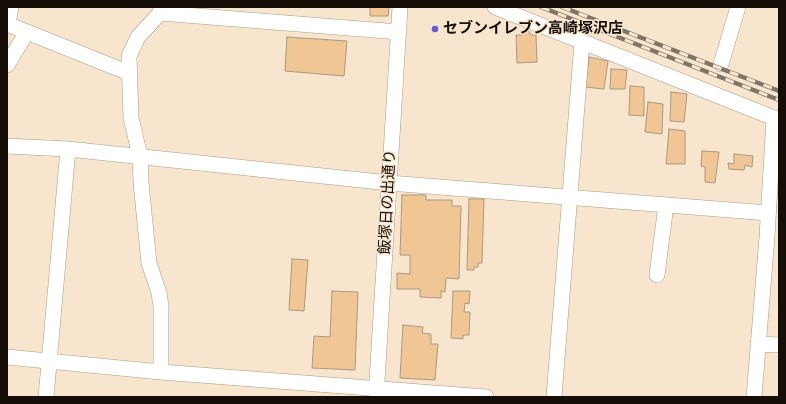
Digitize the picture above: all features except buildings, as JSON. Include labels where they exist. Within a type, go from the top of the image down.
[{"type":"street","points":[[11,7],[7,24],[129,73]]},
{"type":"street","name":"飯塚日の出通り","points":[[377,393],[400,7]]},
{"type":"street","points":[[495,7],[777,119],[768,213],[773,238],[758,344],[754,397]]},
{"type":"street","points":[[721,64],[738,7]]},
{"type":"street","points":[[161,372],[161,306],[159,293],[149,263],[141,183],[140,156],[131,118],[129,56],[138,37],[160,10],[399,32]]},
{"type":"street","points":[[7,65],[28,32]]},
{"type":"street","points":[[554,397],[582,42]]},
{"type":"street","points":[[7,146],[68,149],[389,183],[768,213]]},
{"type":"street","points":[[46,397],[68,149]]},
{"type":"street","points":[[657,275],[666,205]]},
{"type":"street","points":[[758,344],[779,345]]},
{"type":"street","points":[[7,357],[377,393],[486,397]]},
{"type":"railway","points":[[541,7],[779,100]]},
{"type":"railway","points":[[562,7],[779,91]]},
{"type":"place","name":"セブンイレブン高崎塚沢店","points":[[435,29]]}]
